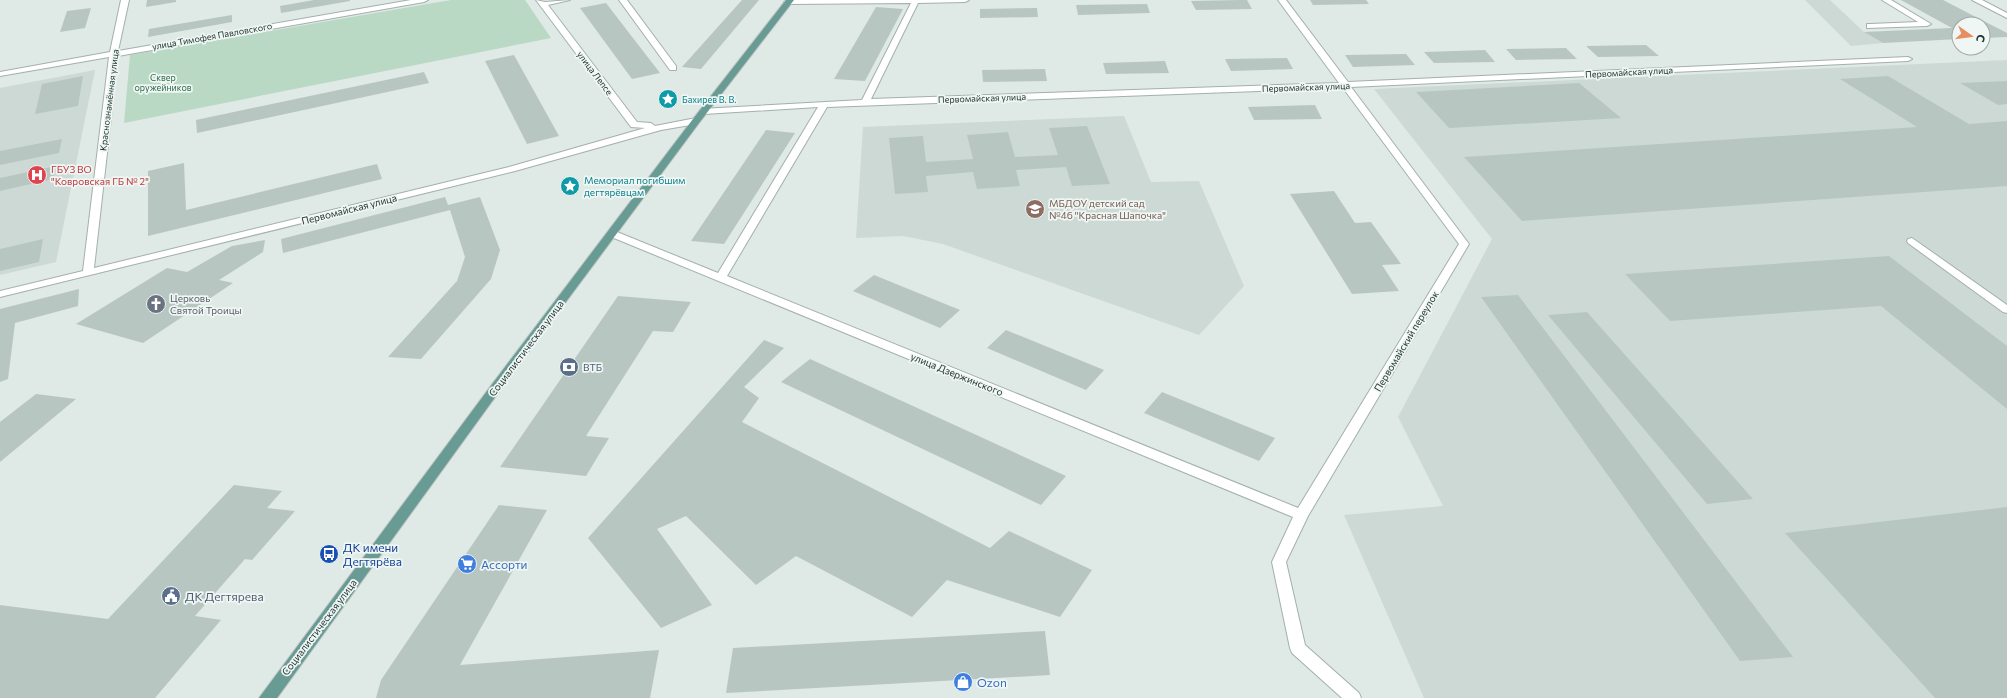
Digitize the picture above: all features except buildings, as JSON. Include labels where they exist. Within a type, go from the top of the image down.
[{"type":"main road","name":"Социалистическая улица","points":[[267,698],[497,386],[613,234],[700,116],[789,1]]},
{"type":"street","name":"Краснознамённая улица","points":[[88,272],[114,53],[125,0]]},
{"type":"street","name":"улица Тимофея Павловского","points":[[0,74],[424,0]]},
{"type":"street","points":[[542,2],[566,0]]},
{"type":"street","points":[[623,0],[673,68]]},
{"type":"street","points":[[789,1],[915,2],[964,0]]},
{"type":"street","name":"Первомайский переулок","points":[[1282,0],[1464,244],[1301,515],[1279,562],[1298,648],[1353,698]]},
{"type":"street","points":[[1870,26],[1927,24],[1886,0]]},
{"type":"street","points":[[1976,0],[2007,16]]},
{"type":"street","points":[[1987,0],[2007,10]]},
{"type":"street","name":"улица Лепсе","points":[[542,2],[634,125],[660,127]]},
{"type":"street","points":[[865,102],[915,2]]},
{"type":"street","name":"Первомайская улица","points":[[0,294],[512,169],[700,116],[824,104],[865,102],[1346,85],[1908,59]]},
{"type":"street","points":[[721,277],[824,104]]},
{"type":"street","name":"улица Дзержинского","points":[[613,234],[1301,515]]},
{"type":"street","points":[[1912,241],[2007,310]]},
{"type":"shaded area","points":[[1805,0],[1830,0],[1864,32],[1883,43],[1851,46]]},
{"type":"shaded area","points":[[2007,60],[2007,698],[1424,698],[1344,515],[1443,506],[1398,417],[1492,239],[1374,89]]},
{"type":"shaded area","name":"ГБУЗ ВО \"Ковровская ГБ № 2\"","points":[[95,70],[56,262],[0,275],[0,88]]},
{"type":"shaded area","name":"МБДОУ детский сад №46 \"Красная Шапочка\"","points":[[1124,116],[1151,182],[1199,181],[1244,286],[1199,335],[943,244],[903,236],[856,238],[863,127]]},
{"type":"green space","name":"Сквер оружейников","points":[[451,0],[525,0],[551,38],[124,123],[130,55]]},
{"type":"place","name":"Бахирев В. В.","points":[[668,99]]},
{"type":"place","name":"ГБУЗ ВО \"Ковровская ГБ № 2\"","points":[[37,175]]},
{"type":"place","name":"Мемориал погибшим дегтярёвцам","points":[[570,186]]},
{"type":"place","name":"МБДОУ детский сад №46 \"Красная Шапочка\"","points":[[1035,209]]},
{"type":"place","name":"Церковь Святой Троицы","points":[[156,304]]},
{"type":"place","name":"ВТБ","points":[[569,367]]},
{"type":"place","name":"ДК имени Дегтярёва","points":[[329,554]]},
{"type":"place","name":"Ассорти","points":[[467,564]]},
{"type":"place","name":"ДК Дегтярева","points":[[171,596]]},
{"type":"place","name":"Ozon","points":[[963,682]]}]
